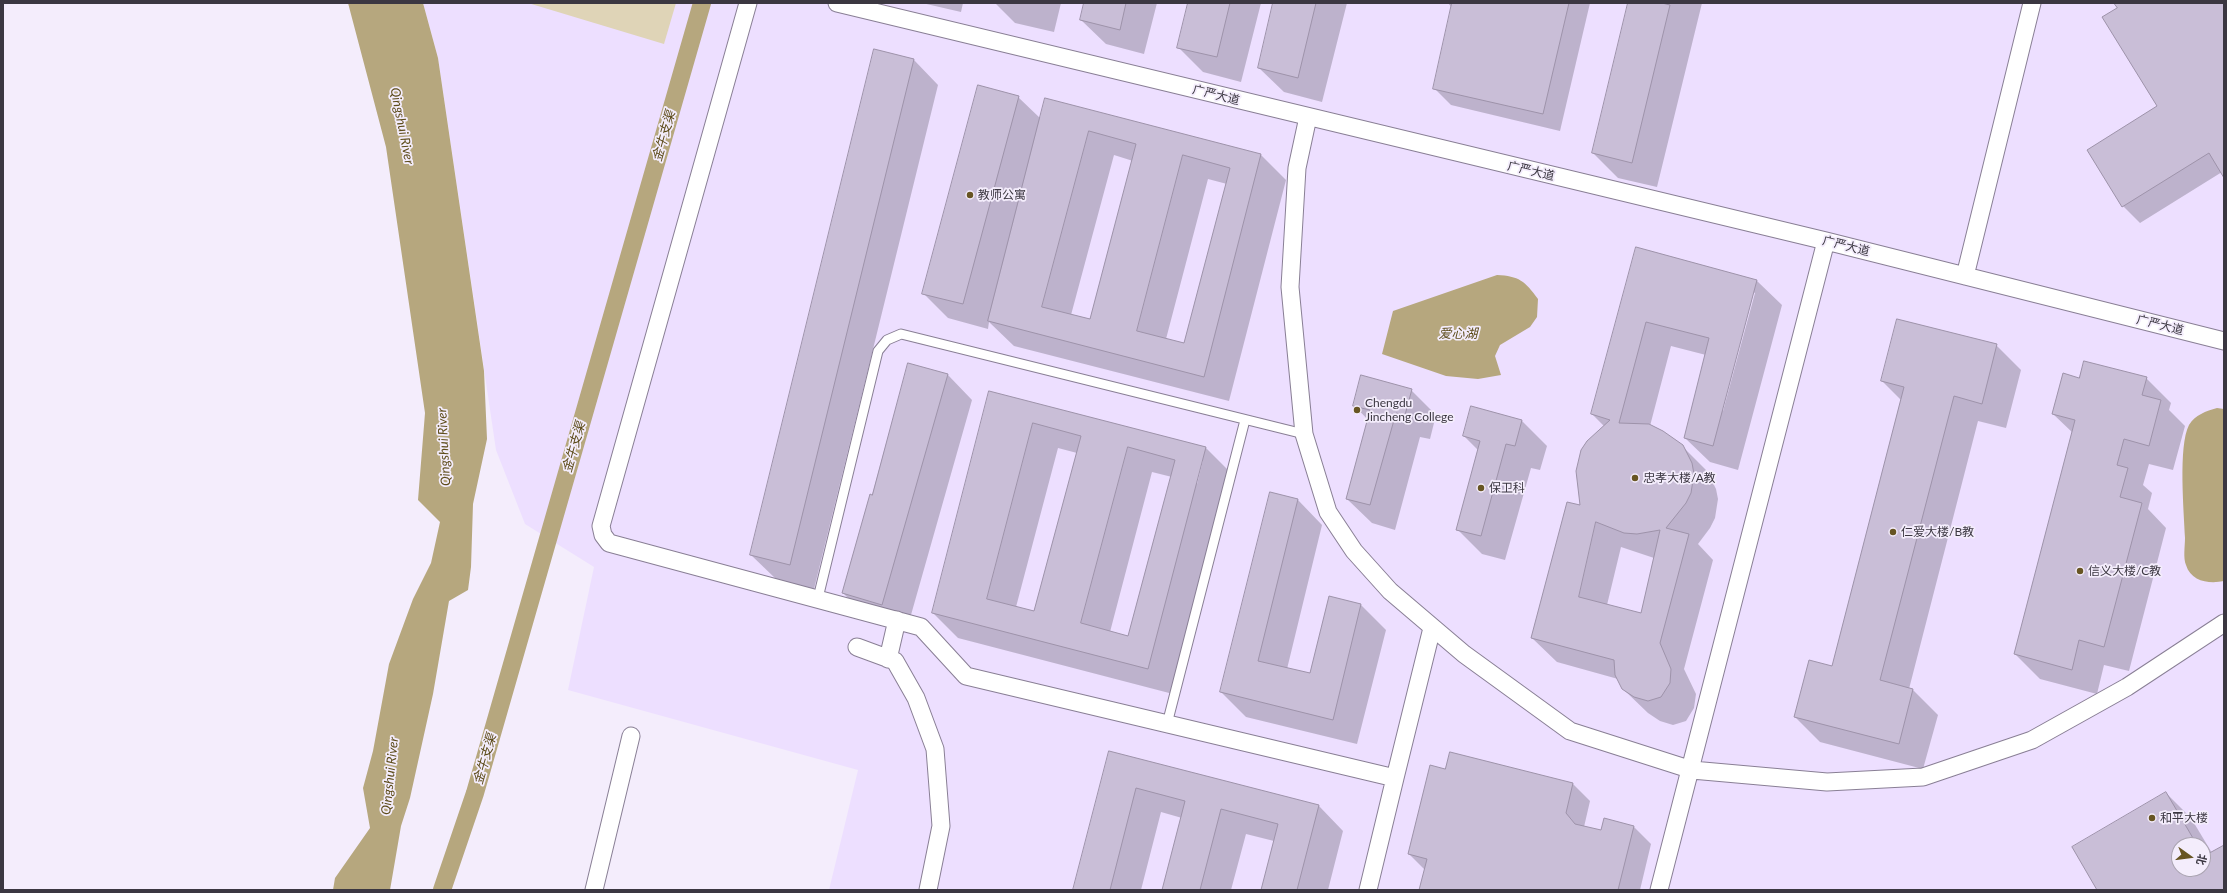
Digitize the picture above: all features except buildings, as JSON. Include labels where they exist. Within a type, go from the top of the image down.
[{"type":"street","points":[[748,3],[601,526],[603,535],[609,543],[818,598],[921,627],[966,676],[1394,778]]},
{"type":"street","name":"广严大道","points":[[837,3],[1826,241],[2224,341]]},
{"type":"street","points":[[1965,276],[2032,3]]},
{"type":"street","points":[[1308,117],[1297,168],[1290,287],[1304,434],[1328,512],[1354,551],[1390,591],[1464,654],[1570,731],[1692,770],[1827,782],[1923,777],[2032,740],[2127,687],[2224,623]]},
{"type":"street","points":[[1660,890],[1692,770],[1826,241]]},
{"type":"street","points":[[888,659],[896,620]]},
{"type":"street","points":[[1368,890],[1394,778],[1432,628]]},
{"type":"street","points":[[857,647],[895,661],[916,698],[935,749],[941,826],[928,890]]},
{"type":"street","points":[[594,890],[631,736]]},
{"type":"lane","points":[[818,598],[878,351],[887,340],[901,334],[1304,434]]},
{"type":"lane","points":[[1167,724],[1244,420]]},
{"type":"shaded area","name":"Chengdu Jincheng College","points":[[423,3],[2224,3],[2224,890],[829,890],[858,770],[568,690],[594,567],[525,524],[496,450],[438,58]]},
{"type":"shaded area","points":[[528,3],[676,3],[664,44]]},
{"type":"water","name":"Qingshui River","points":[[348,3],[423,3],[438,58],[484,371],[487,439],[473,504],[471,567],[468,590],[449,601],[433,694],[410,798],[401,826],[390,890],[333,890],[335,878],[370,828],[363,788],[373,751],[389,664],[413,599],[431,563],[440,522],[418,500],[425,413],[386,147]]},
{"type":"water","name":"爱心湖","points":[[1497,275],[1516,278],[1525,284],[1538,299],[1537,317],[1530,327],[1500,345],[1495,356],[1501,375],[1478,379],[1446,376],[1382,354],[1393,311]]},
{"type":"water","points":[[2217,408],[2224,409],[2224,581],[2207,582],[2192,575],[2188,571],[2185,562],[2183,463],[2186,435],[2189,425],[2198,416]]},
{"type":"waterway","name":"金牛支渠","points":[[442,890],[475,793],[702,3]]},
{"type":"place","name":"教师公寓","points":[[970,195]]},
{"type":"place","name":"Chengdu Jincheng College","points":[[1357,410]]},
{"type":"place","name":"忠孝大楼/A教","points":[[1635,478]]},
{"type":"place","name":"保卫科","points":[[1481,488]]},
{"type":"place","name":"仁爱大楼/B教","points":[[1893,532]]},
{"type":"place","name":"信义大楼/C教","points":[[2080,571]]},
{"type":"place","name":"和平大楼","points":[[2152,818]]}]
